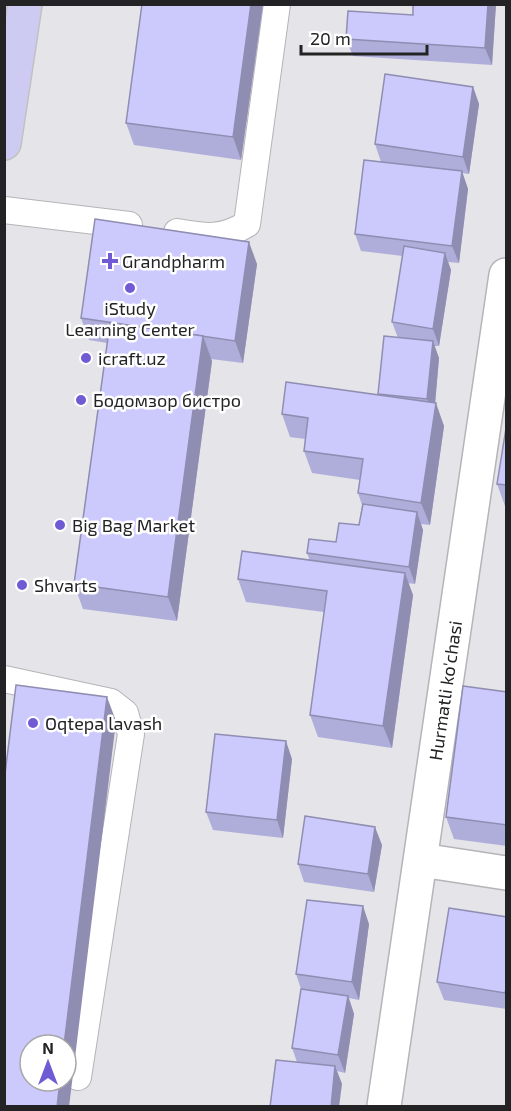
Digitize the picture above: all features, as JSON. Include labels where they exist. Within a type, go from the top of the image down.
[{"type":"main road","points":[[4,143],[25,4]]},
{"type":"street","name":"Hurmatli ko'chasi","points":[[384,1107],[502,349],[507,275]]},
{"type":"street","points":[[421,860],[507,873]]},
{"type":"lane","points":[[4,210],[206,237],[229,235],[247,224],[277,4]]},
{"type":"lane","points":[[4,679],[111,702],[125,713],[131,734],[78,1077]]},
{"type":"building","points":[[142,4],[251,4],[233,137],[126,123]]},
{"type":"building","points":[[413,4],[488,4],[485,48],[346,39],[348,11],[413,15]]},
{"type":"building","points":[[385,74],[473,87],[463,157],[375,144]]},
{"type":"building","points":[[364,160],[462,171],[452,246],[355,234]]},
{"type":"building","points":[[95,219],[249,242],[235,341],[81,318]]},
{"type":"building","points":[[404,246],[445,253],[433,329],[392,322]]},
{"type":"building","points":[[110,323],[203,336],[168,597],[74,584]]},
{"type":"building","points":[[384,336],[433,341],[427,399],[378,394]]},
{"type":"building","points":[[286,382],[436,403],[421,503],[358,493],[363,459],[304,451],[308,418],[282,414]]},
{"type":"building","points":[[507,422],[507,485],[497,484]]},
{"type":"building","points":[[363,504],[417,512],[409,567],[307,553],[309,539],[336,542],[339,523],[359,525]]},
{"type":"building","points":[[242,551],[405,573],[383,726],[310,715],[327,591],[238,579]]},
{"type":"building","points":[[16,685],[107,697],[65,1033],[18,1033],[18,1093],[59,1093],[57,1107],[4,1107],[4,782]]},
{"type":"building","points":[[463,686],[507,692],[507,825],[446,817]]},
{"type":"building","points":[[215,734],[286,741],[277,820],[206,812]]},
{"type":"building","points":[[305,816],[375,827],[368,874],[298,864]]},
{"type":"building","points":[[307,900],[363,906],[352,982],[296,974]]},
{"type":"building","points":[[449,908],[507,917],[505,993],[437,982]]},
{"type":"building","points":[[301,989],[348,996],[338,1055],[292,1048]]},
{"type":"building","points":[[276,1060],[335,1066],[331,1107],[270,1107]]},
{"type":"place","name":"Grandpharm","points":[[110,261]]},
{"type":"place","name":"iStudy Learning Center","points":[[130,288]]},
{"type":"place","name":"icraft.uz","points":[[86,358]]},
{"type":"place","name":"Бодомзор бистро","points":[[81,400]]},
{"type":"place","name":"Big Bag Market","points":[[60,525]]},
{"type":"place","name":"Shvarts","points":[[22,585]]},
{"type":"place","name":"Oqtepa lavash","points":[[33,723]]}]
